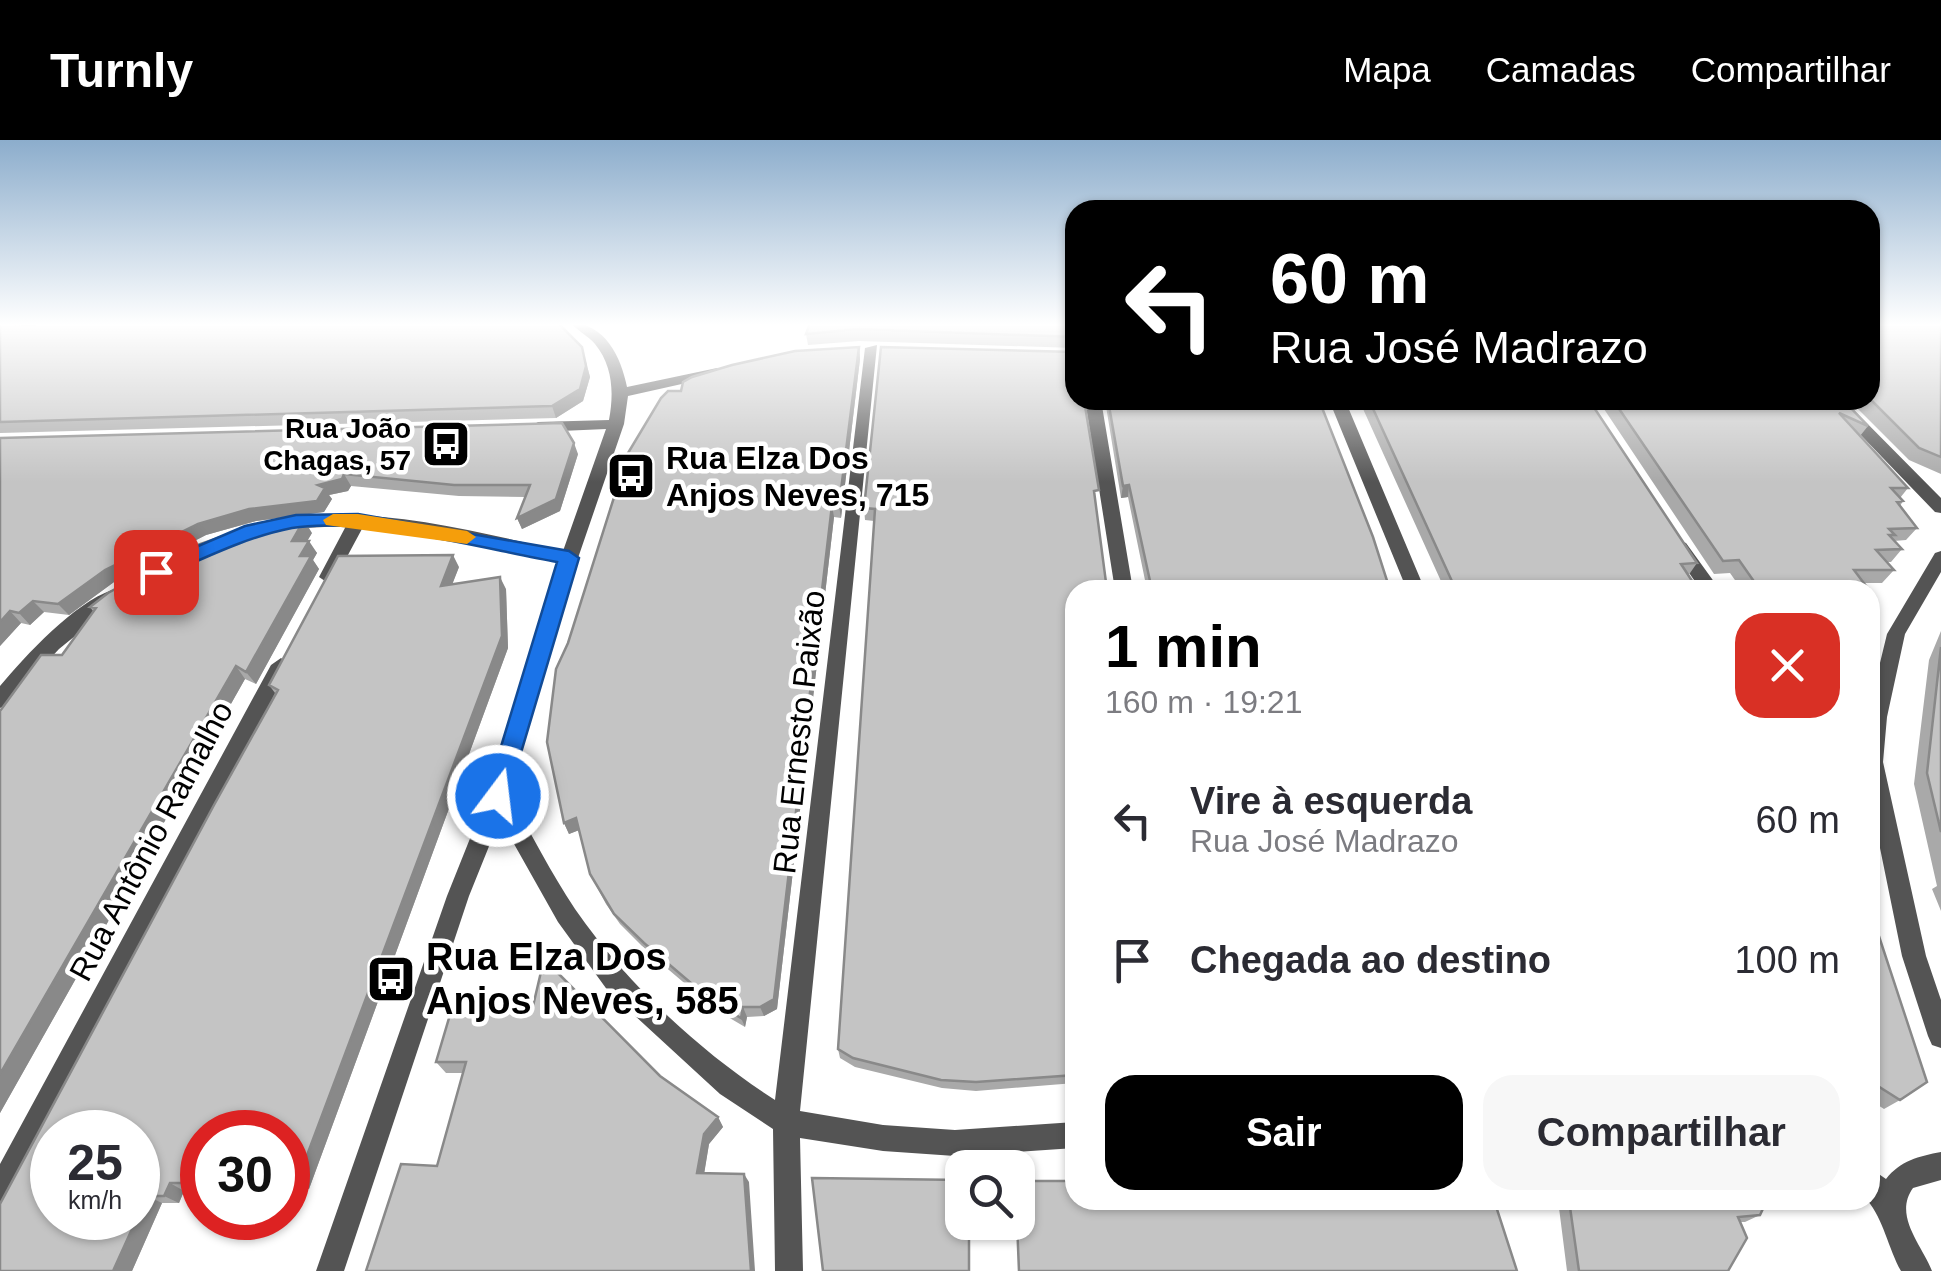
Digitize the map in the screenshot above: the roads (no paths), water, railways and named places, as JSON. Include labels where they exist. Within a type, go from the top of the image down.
[{"type":"street","points":[[330,1271],[458,896],[498,796],[569,558],[616,424],[622,393],[616,376]]},
{"type":"street","points":[[622,393],[701,376]]},
{"type":"street","name":"Rua Ernesto Paixão","points":[[789,1271],[786,1122],[870,376]]},
{"type":"street","points":[[1095,410],[1122,580]]},
{"type":"street","points":[[1342,410],[1412,580]]},
{"type":"street","points":[[1845,410],[1941,508]]},
{"type":"street","points":[[524,428],[616,424]]},
{"type":"street","points":[[245,532],[296,521],[358,520],[569,558]]},
{"type":"street","points":[[312,606],[358,520]]},
{"type":"street","points":[[1675,538],[1704,580]]},
{"type":"street","points":[[1880,703],[1896,634],[1928,572],[1941,557]]},
{"type":"street","points":[[0,700],[20,673],[72,624],[123,588]]},
{"type":"street","name":"Rua Antônio Ramalho","points":[[0,1192],[294,641]]},
{"type":"street","points":[[498,796],[566,914],[617,983],[729,1085],[786,1122],[883,1138],[954,1143],[1065,1135]]},
{"type":"street","points":[[1880,801],[1914,956],[1941,1036]]},
{"type":"street","points":[[1891,1207],[1895,1189],[1905,1175],[1920,1168],[1941,1166]]},
{"type":"street","points":[[1880,1194],[1891,1207],[1905,1252],[1918,1271]]},
{"type":"place","name":"Rua João Chagas, 57","points":[[446,444]]},
{"type":"place","name":"Rua Elza Dos Anjos Neves, 715","points":[[631,476]]},
{"type":"place","name":"Rua Elza Dos Anjos Neves, 585","points":[[391,979]]}]
